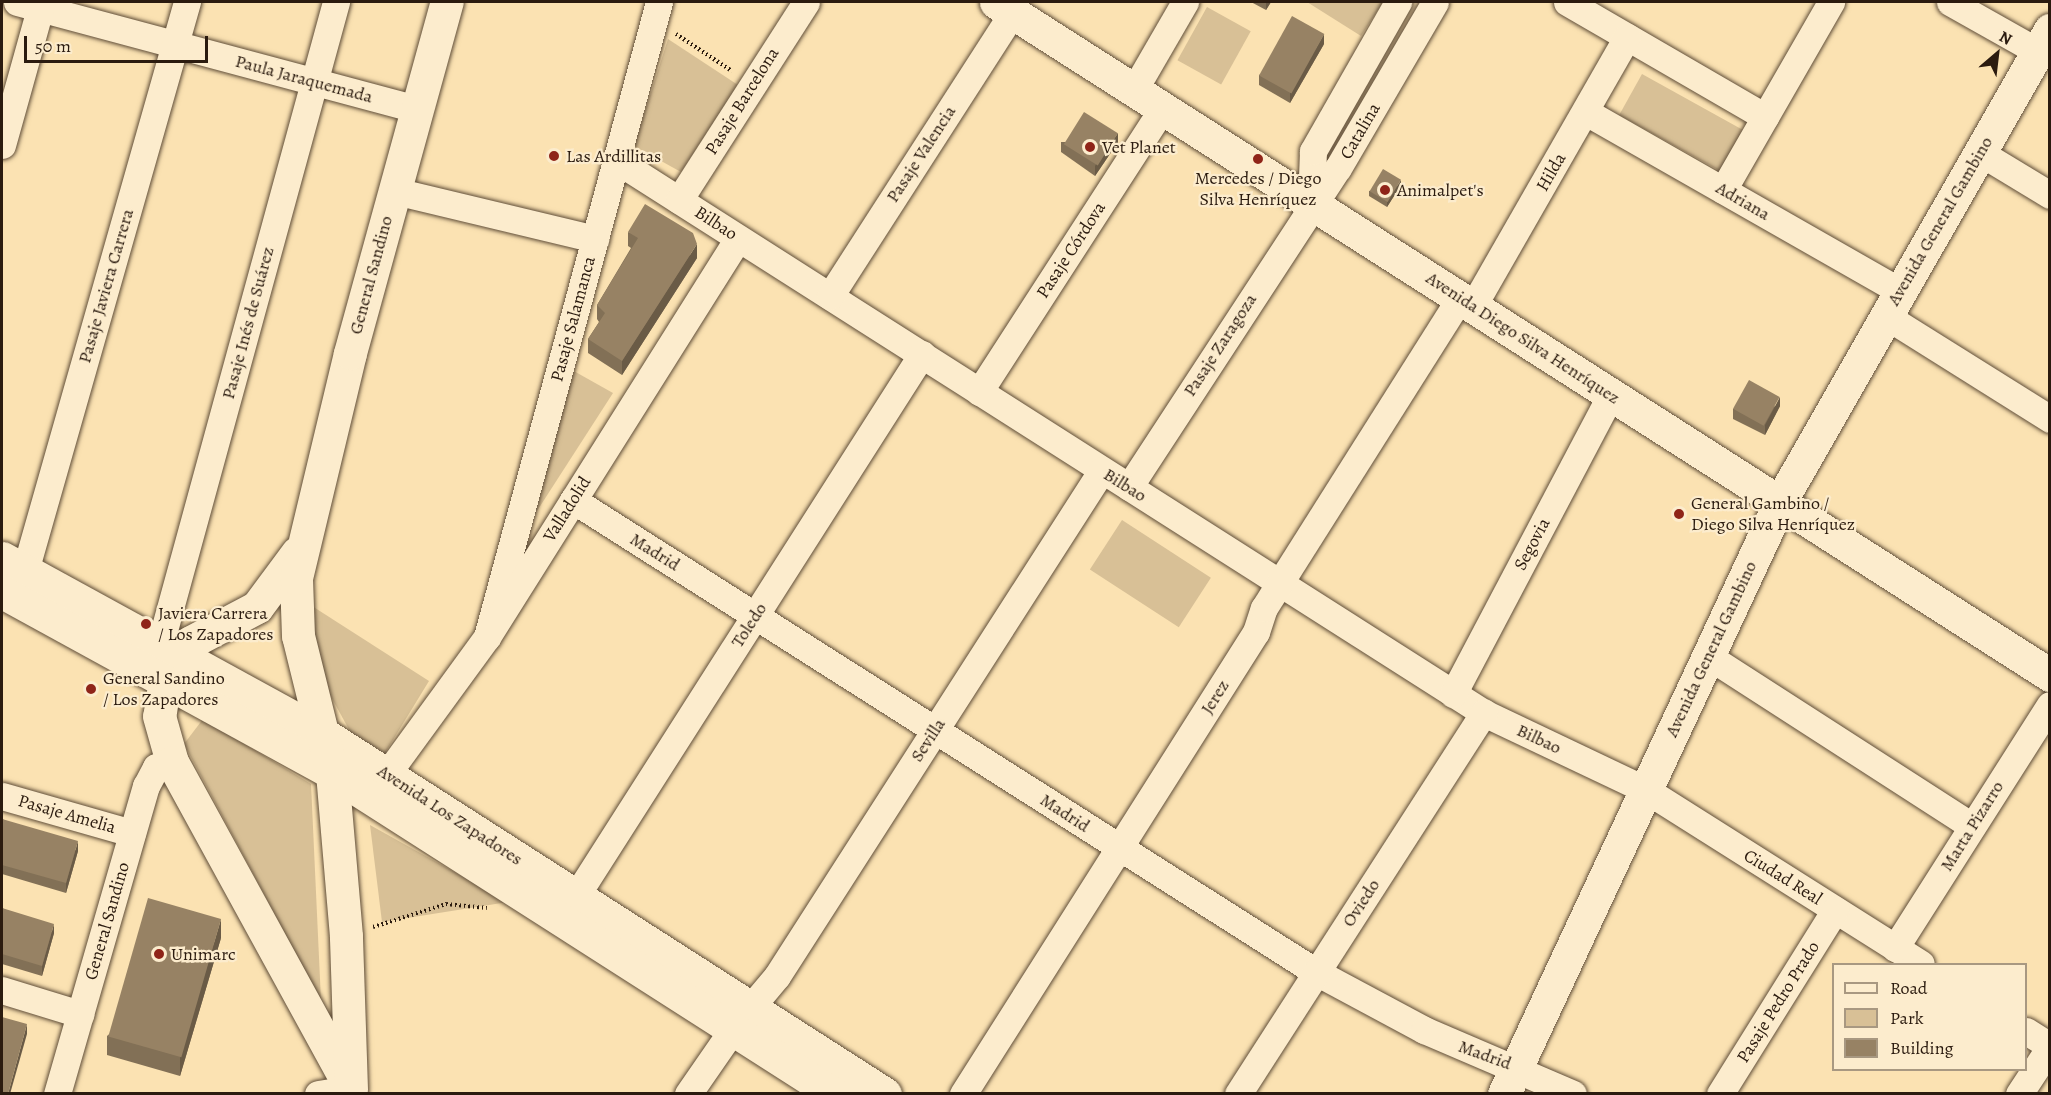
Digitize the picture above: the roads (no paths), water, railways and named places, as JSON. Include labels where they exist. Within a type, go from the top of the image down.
[{"type":"main road","name":"General Sandino","points":[[352,1091],[346,936],[332,773],[326,735],[298,636],[299,549],[447,2]]},
{"type":"main road","name":"Avenida Diego Silva Henríquez","points":[[1004,7],[2049,675]]},
{"type":"main road","name":"Avenida General Gambino","points":[[1511,1080],[1780,502],[2043,40]]},
{"type":"main road","name":"General Sandino","points":[[168,660],[191,642],[258,607],[299,549]]},
{"type":"main road","name":"Avenida Los Zapadores","points":[[10,573],[168,660],[326,735],[576,896],[742,1018],[834,1094]]},
{"type":"main road","name":"Avenida Los Zapadores","points":[[168,660],[332,773],[742,1018],[885,1094]]},
{"type":"main road","points":[[168,660],[167,748],[352,1091]]},
{"type":"main road","points":[[309,1012],[348,1003]]},
{"type":"street","name":"Pasaje Javiera Carrera","points":[[10,573],[187,2]]},
{"type":"street","name":"Pasaje Inés de Suárez","points":[[168,660],[336,2]]},
{"type":"street","name":"Pasaje Barcelona","points":[[679,200],[806,2]]},
{"type":"street","points":[[1134,90],[1185,2]]},
{"type":"street","name":"Catalina","points":[[1311,203],[1313,151],[1398,2]]},
{"type":"street","name":"Catalina","points":[[1311,203],[1338,168],[1435,2]]},
{"type":"street","points":[[1567,2],[1765,117]]},
{"type":"street","points":[[1723,190],[1831,2]]},
{"type":"street","points":[[1950,2],[2043,40]]},
{"type":"street","name":"Paula Jaraquemada","points":[[33,4],[417,109]]},
{"type":"street","points":[[2,145],[33,4]]},
{"type":"street","name":"Pasaje Valencia","points":[[830,296],[1004,7]]},
{"type":"street","name":"Pasaje Salamanca","points":[[487,637],[656,10]]},
{"type":"street","name":"Hilda","points":[[1467,302],[1586,111],[1627,37]]},
{"type":"street","points":[[1369,53],[1396,69]]},
{"type":"street","name":"Pasaje Córdova","points":[[979,392],[1163,108]]},
{"type":"street","name":"Adriana","points":[[1586,111],[1723,190],[1893,304],[2049,419]]},
{"type":"street","points":[[1979,152],[2049,195]]},
{"type":"street","name":"Bilbao","points":[[616,160],[1484,714],[1646,790]]},
{"type":"street","points":[[395,190],[595,239]]},
{"type":"street","name":"Pasaje Zaragoza","points":[[1128,487],[1311,203]]},
{"type":"street","name":"Valladolid","points":[[387,774],[487,637],[738,238]]},
{"type":"street","name":"Jerez","points":[[963,1094],[1256,632],[1280,583],[1467,302]]},
{"type":"street","name":"Toledo","points":[[576,896],[922,354]]},
{"type":"street","name":"Segovia","points":[[1453,694],[1611,394]]},
{"type":"street","name":"Sevilla","points":[[688,1094],[742,1018],[777,975],[1102,470]]},
{"type":"street","name":"Madrid","points":[[573,500],[1316,972],[1511,1080],[1573,1094]]},
{"type":"street","points":[[1708,656],[1972,826]]},
{"type":"street","name":"Marta Pizarro","points":[[1895,948],[2049,705]]},
{"type":"street","name":"Oviedo","points":[[1238,1094],[1484,714]]},
{"type":"street","name":"General Sandino","points":[[57,1094],[150,776],[167,748]]},
{"type":"street","name":"Ciudad Real","points":[[1646,790],[1919,963]]},
{"type":"street","name":"Pasaje Amelia","points":[[2,796],[132,833]]},
{"type":"street","name":"Pasaje Pedro Prado","points":[[1720,1094],[1835,910]]},
{"type":"street","points":[[2,990],[80,1014]]},
{"type":"street","points":[[2019,1094],[2049,1047],[2027,1032]]},
{"type":"street","points":[[318,1094],[352,1091]]},
{"type":"place","name":"Vet Planet","points":[[1090,147]]},
{"type":"place","name":"Las Ardillitas","points":[[554,156]]},
{"type":"place","name":"Mercedes / Diego Silva Henríquez","points":[[1258,159]]},
{"type":"place","name":"Animalpet's","points":[[1385,190]]},
{"type":"place","name":"General Gambino / Diego Silva Henríquez","points":[[1679,514]]},
{"type":"place","name":"Javiera Carrera / Los Zapadores","points":[[146,624]]},
{"type":"place","name":"General Sandino / Los Zapadores","points":[[91,689]]},
{"type":"place","name":"Unimarc","points":[[159,954]]}]
